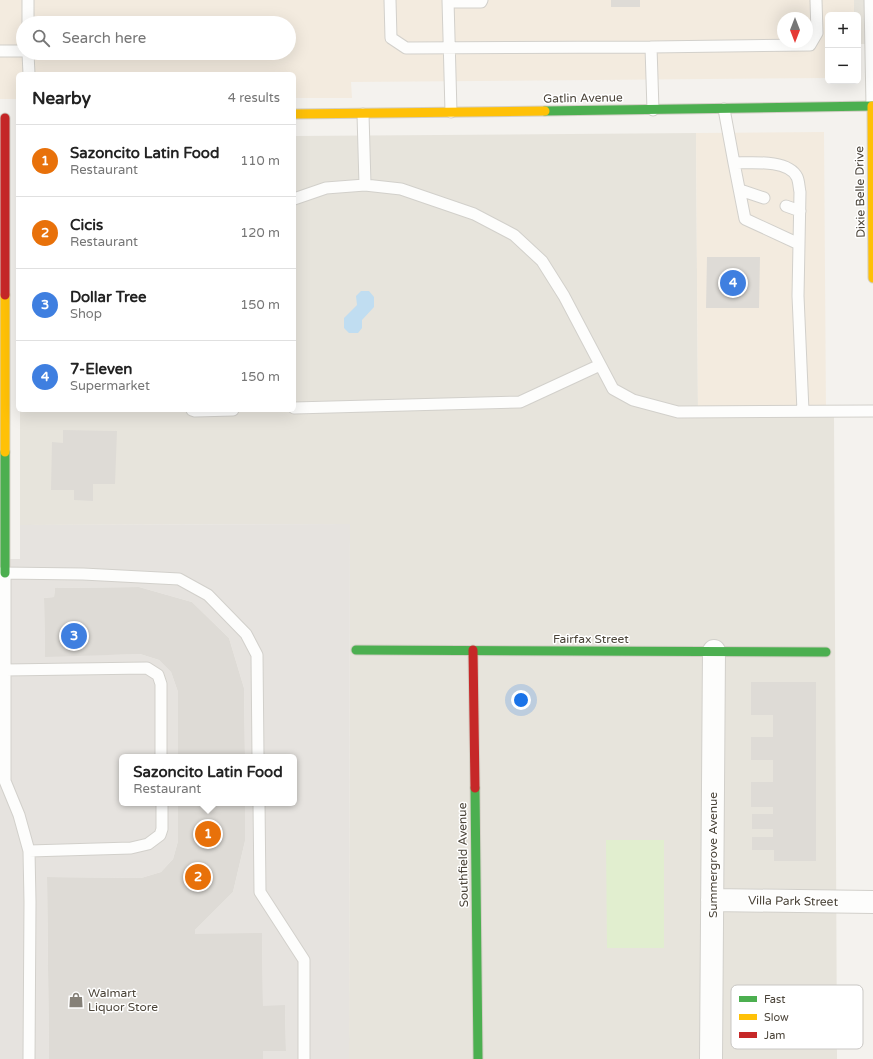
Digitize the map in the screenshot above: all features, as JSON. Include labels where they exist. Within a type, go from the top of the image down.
[{"type":"street","name":"Gatlin Avenue","points":[[296,114],[872,106]]},
{"type":"street","name":"Dixie Belle Drive","points":[[872,106],[873,278]]},
{"type":"street","points":[[3,573],[5,387],[3,287],[6,118]]},
{"type":"street","name":"Fairfax Street","points":[[356,650],[826,652]]},
{"type":"street","name":"Southfield Avenue","points":[[473,650],[478,1059]]},
{"type":"street","name":"Summergrove Avenue","points":[[711,1059],[714,651]]},
{"type":"street","name":"Villa Park Street","points":[[712,900],[873,902]]},
{"type":"lane","points":[[28,0],[28,16]]},
{"type":"lane","points":[[390,0],[391,38],[406,48],[651,48],[810,45],[817,34],[816,0]]},
{"type":"lane","points":[[451,112],[448,1],[481,2],[482,0]]},
{"type":"lane","points":[[870,0],[872,106]]},
{"type":"lane","points":[[651,48],[653,110]]},
{"type":"lane","points":[[0,51],[16,51]]},
{"type":"lane","points":[[28,60],[28,72]]},
{"type":"lane","points":[[724,108],[745,219],[799,244]]},
{"type":"lane","points":[[363,114],[365,185]]},
{"type":"lane","points":[[734,163],[774,163],[790,169],[797,176],[800,192],[798,296],[803,412]]},
{"type":"lane","points":[[296,198],[326,188],[365,185],[400,189],[474,214],[514,235],[542,261],[564,296],[613,389],[633,400],[678,412],[873,411]]},
{"type":"lane","points":[[740,190],[764,198]]},
{"type":"lane","points":[[786,206],[800,210]]},
{"type":"lane","points":[[296,408],[520,402],[600,365]]},
{"type":"lane","points":[[5,387],[16,387]]},
{"type":"lane","points":[[29,1059],[29,850],[19,815],[5,781],[3,733],[5,670],[3,573],[83,574],[179,579],[208,595],[246,634],[257,655],[258,754]]},
{"type":"lane","points":[[5,670],[147,668],[158,675],[161,684],[161,754]]},
{"type":"lane","points":[[29,850],[131,848],[148,844],[160,835],[162,829],[162,806]]},
{"type":"lane","points":[[259,806],[260,892],[304,960],[304,1059]]},
{"type":"shaded area","points":[[0,0],[854,0],[854,12],[825,12],[825,78],[351,82],[352,98],[296,98],[296,72],[16,72],[16,99],[0,99]]},
{"type":"shaded area","points":[[854,0],[873,0],[873,44],[861,44],[861,12],[854,12]]},
{"type":"shaded area","points":[[824,132],[826,413],[698,414],[696,133]]},
{"type":"shaded area","points":[[696,133],[698,414],[834,413],[837,985],[731,985],[731,1049],[837,1049],[837,1059],[349,1059],[350,524],[20,525],[20,412],[296,412],[296,136]]},
{"type":"shaded area","points":[[350,524],[349,1059],[263,1059],[263,1051],[286,1050],[285,1006],[263,1006],[262,934],[195,934],[195,930],[233,892],[245,841],[245,806],[297,806],[297,754],[245,754],[244,688],[229,638],[192,602],[139,587],[55,588],[54,597],[44,598],[45,656],[140,654],[159,660],[171,672],[178,692],[178,754],[119,754],[119,806],[178,806],[178,841],[173,859],[161,872],[141,878],[47,877],[49,1059],[0,1059],[0,559],[20,559],[20,525]]},
{"type":"green space","points":[[606,840],[664,840],[664,948],[607,948]]},
{"type":"water","points":[[361,291],[369,291],[374,297],[374,307],[362,320],[362,328],[358,333],[349,333],[344,328],[344,318],[357,305],[356,296]]},
{"type":"building","points":[[611,0],[640,0],[640,7],[611,7]]},
{"type":"building","points":[[707,257],[760,257],[759,308],[706,308]]},
{"type":"building","points":[[63,430],[117,431],[115,484],[93,484],[93,501],[74,500],[74,490],[51,490],[52,442],[63,443]]},
{"type":"building","points":[[139,587],[192,602],[229,638],[244,688],[245,754],[178,754],[178,692],[171,672],[159,660],[140,654],[45,657],[44,598],[54,597],[55,588]]},
{"type":"building","points":[[751,682],[816,682],[816,861],[774,861],[774,850],[752,850],[752,837],[773,837],[773,829],[752,829],[752,814],[773,814],[773,807],[751,807],[751,782],[773,782],[773,760],[751,760],[751,737],[773,737],[773,715],[751,715]]},
{"type":"building","points":[[178,806],[245,806],[245,841],[233,892],[195,930],[195,934],[262,933],[263,1006],[285,1005],[286,1051],[263,1051],[263,1059],[49,1059],[47,877],[141,878],[161,872],[173,859],[178,841]]},
{"type":"traffic: fast","points":[[545,111],[873,106]]},
{"type":"traffic: fast","points":[[5,452],[5,573]]},
{"type":"traffic: fast","points":[[356,650],[826,652]]},
{"type":"traffic: fast","points":[[475,788],[478,1059]]},
{"type":"traffic: slow","points":[[872,106],[873,278]]},
{"type":"traffic: slow","points":[[296,114],[545,111]]},
{"type":"traffic: slow","points":[[5,295],[5,452]]},
{"type":"traffic: jam","points":[[5,118],[5,295]]},
{"type":"traffic: jam","points":[[473,650],[475,788]]},
{"type":"place","name":"7-Eleven","points":[[733,283]]},
{"type":"place","name":"Dollar Tree","points":[[74,636]]},
{"type":"place","name":"Sazoncito Latin Food","points":[[208,834]]},
{"type":"place","name":"Cicis","points":[[198,877]]},
{"type":"place","name":"Walmart Liquor Store","points":[[76,1000]]}]
